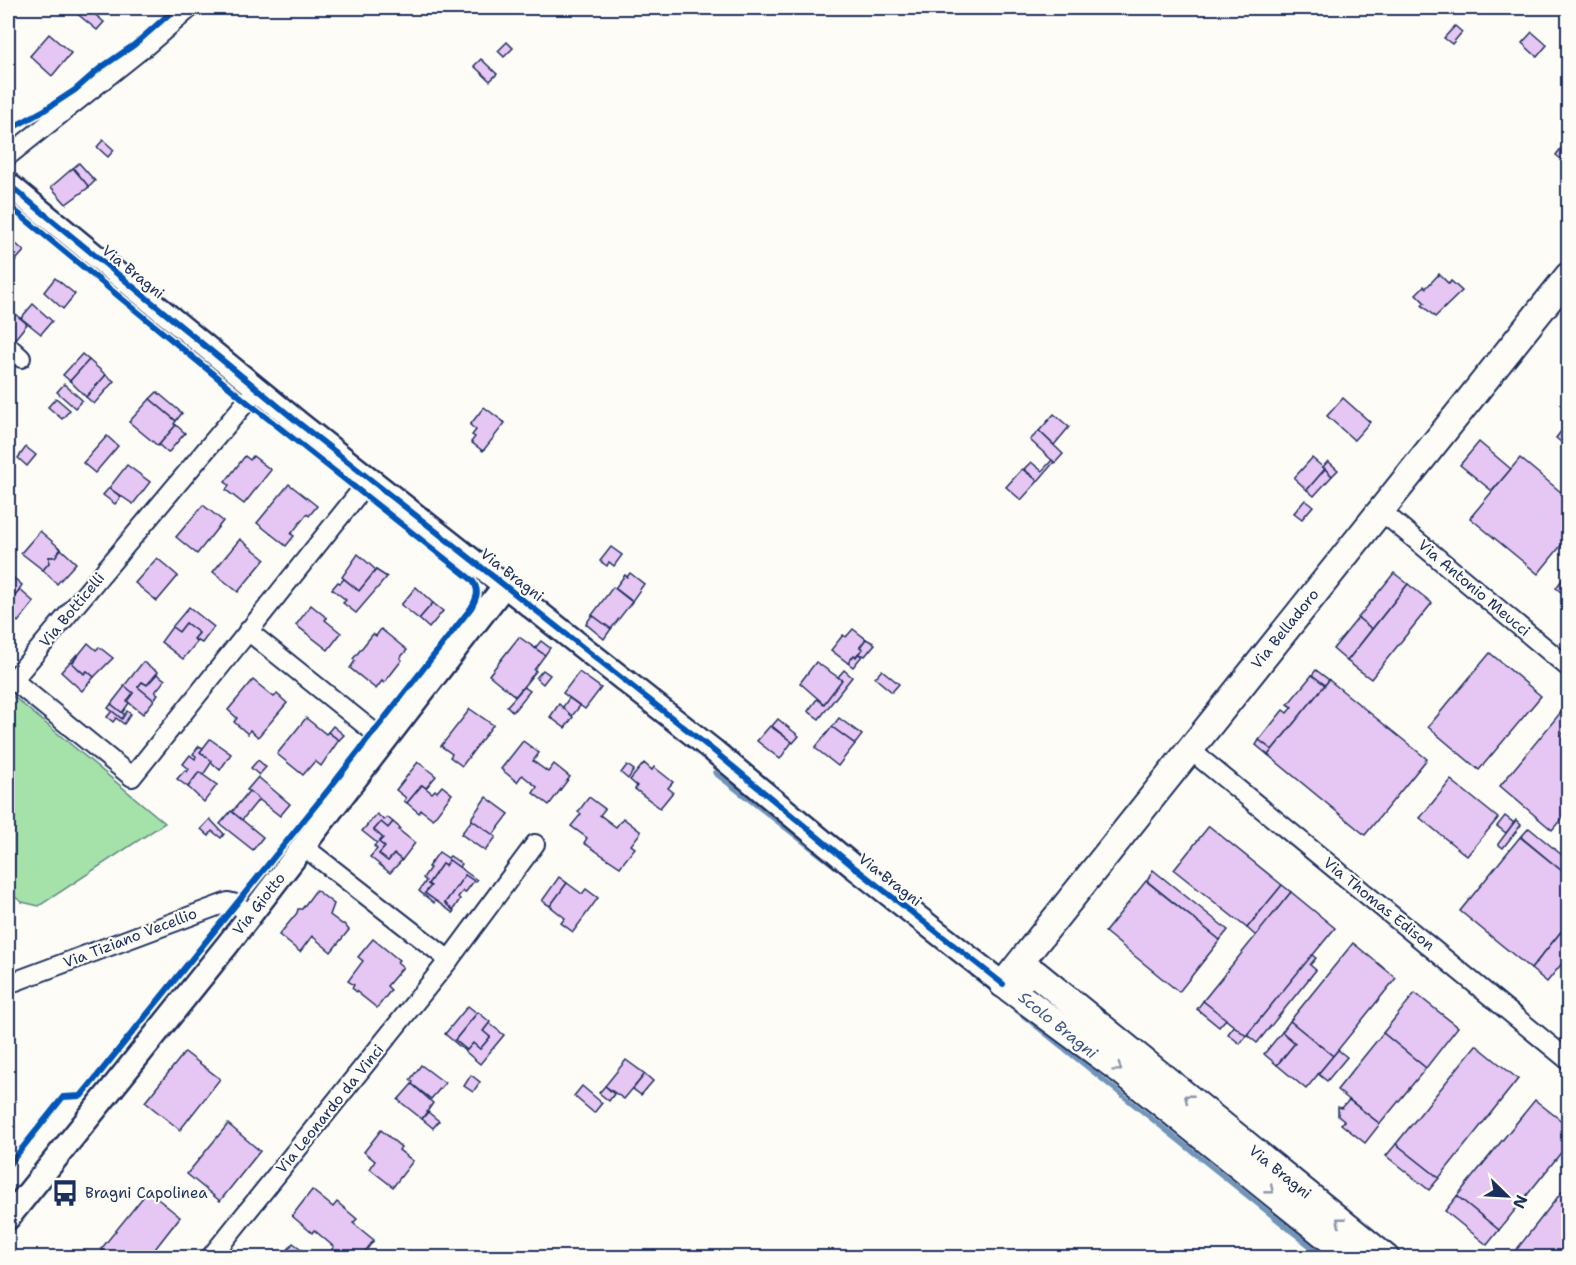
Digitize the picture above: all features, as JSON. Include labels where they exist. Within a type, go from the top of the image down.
[{"type":"main road","name":"Via Belladoro","points":[[1028,967],[1189,749],[1569,276]]},
{"type":"main road","points":[[1003,984],[1028,967]]},
{"type":"main road","name":"Via Bragni","points":[[1028,967],[1386,1257]]},
{"type":"main road","name":"Via Bragni","points":[[1003,984],[1120,1070],[1353,1257]]},
{"type":"street","points":[[8,156],[190,8]]},
{"type":"street","name":"Via Bragni","points":[[8,184],[257,389],[1003,984]]},
{"type":"street","name":"Via Botticelli","points":[[257,389],[13,680],[132,777],[370,479]]},
{"type":"street","name":"Via Antonio Meucci","points":[[1380,510],[1569,667]]},
{"type":"street","name":"Via Giotto","points":[[8,1218],[250,915],[505,585]]},
{"type":"street","points":[[248,632],[385,741]]},
{"type":"street","name":"Via Thomas Edison","points":[[1189,749],[1569,1060]]},
{"type":"street","name":"Via Leonardo da Vinci","points":[[210,1257],[449,960],[535,844]]},
{"type":"street","points":[[304,845],[449,960]]},
{"type":"street","name":"Via Tiziano Vecellio","points":[[8,984],[228,902],[236,904],[250,915]]},
{"type":"green space","points":[[8,692],[165,823],[39,906],[22,902],[8,892]]},
{"type":"building","points":[[79,8],[87,8],[104,22],[97,30],[75,12]]},
{"type":"building","points":[[1455,26],[1462,32],[1452,44],[1444,38]]},
{"type":"building","points":[[1532,32],[1547,45],[1537,57],[1522,43]]},
{"type":"building","points":[[49,34],[71,53],[52,76],[30,56]]},
{"type":"building","points":[[507,42],[513,48],[504,57],[498,51]]},
{"type":"building","points":[[481,59],[497,74],[490,81],[474,66]]},
{"type":"building","points":[[1568,139],[1568,165],[1556,155]]},
{"type":"building","points":[[103,140],[114,150],[108,157],[97,147]]},
{"type":"building","points":[[79,163],[95,181],[89,187],[73,168]]},
{"type":"building","points":[[73,168],[89,187],[66,204],[51,187]]},
{"type":"building","points":[[8,237],[24,251],[8,269]]},
{"type":"building","points":[[1439,274],[1449,284],[1451,281],[1462,291],[1435,317],[1422,305],[1425,303],[1416,294],[1424,286],[1426,288]]},
{"type":"building","points":[[55,278],[75,294],[63,309],[44,292]]},
{"type":"building","points":[[33,304],[52,321],[41,334],[21,318]]},
{"type":"building","points":[[8,308],[27,324],[11,344],[8,341]]},
{"type":"building","points":[[82,354],[89,360],[70,381],[63,375]]},
{"type":"building","points":[[89,360],[106,375],[86,397],[70,381]]},
{"type":"building","points":[[106,375],[114,381],[94,404],[86,397]]},
{"type":"building","points":[[64,384],[82,400],[75,408],[57,392]]},
{"type":"building","points":[[157,392],[182,413],[176,421],[150,399]]},
{"type":"building","points":[[56,398],[70,410],[62,419],[48,407]]},
{"type":"building","points":[[1343,398],[1370,422],[1354,440],[1327,416]]},
{"type":"building","points":[[150,399],[176,421],[174,424],[176,425],[158,446],[129,422]]},
{"type":"building","points":[[484,407],[505,423],[483,451],[471,442],[476,430],[470,425]]},
{"type":"building","points":[[1054,414],[1069,427],[1054,445],[1039,431]]},
{"type":"building","points":[[1568,422],[1568,448],[1556,438]]},
{"type":"building","points":[[176,425],[185,433],[168,453],[159,445]]},
{"type":"building","points":[[1039,431],[1063,454],[1055,463],[1030,440]]},
{"type":"building","points":[[107,436],[118,446],[95,473],[83,463]]},
{"type":"building","points":[[1479,442],[1511,469],[1492,491],[1460,465]]},
{"type":"building","points":[[26,447],[36,455],[27,466],[18,458]]},
{"type":"building","points":[[245,456],[250,460],[253,456],[271,470],[244,504],[226,490],[229,485],[225,482]]},
{"type":"building","points":[[1312,458],[1325,469],[1307,490],[1294,478]]},
{"type":"building","points":[[1520,458],[1568,498],[1568,537],[1538,574],[1470,518]]},
{"type":"building","points":[[1052,460],[1054,462],[1038,481],[1024,469],[1031,462],[1042,471]]},
{"type":"building","points":[[1328,461],[1338,470],[1332,476],[1323,467]]},
{"type":"building","points":[[127,465],[150,482],[133,504],[109,488]]},
{"type":"building","points":[[1022,469],[1038,481],[1021,500],[1006,487]]},
{"type":"building","points":[[1325,469],[1332,476],[1314,496],[1307,490]]},
{"type":"building","points":[[289,484],[317,506],[309,516],[307,514],[291,534],[294,536],[286,546],[257,523]]},
{"type":"building","points":[[109,488],[121,497],[115,504],[103,495]]},
{"type":"building","points":[[1305,500],[1313,506],[1302,519],[1294,513]]},
{"type":"building","points":[[203,505],[223,521],[197,554],[176,537]]},
{"type":"building","points":[[40,531],[61,549],[55,557],[49,557],[49,563],[43,570],[21,553]]},
{"type":"building","points":[[240,539],[265,559],[238,592],[213,572]]},
{"type":"building","points":[[611,547],[622,555],[614,566],[609,562],[607,566],[600,561]]},
{"type":"building","points":[[61,549],[76,563],[57,584],[43,570],[49,563],[49,557],[55,557]]},
{"type":"building","points":[[358,554],[376,570],[359,591],[342,577]]},
{"type":"building","points":[[157,558],[178,576],[157,601],[135,583]]},
{"type":"building","points":[[376,570],[387,577],[356,613],[343,603],[346,600],[332,589],[344,579],[359,591]]},
{"type":"building","points":[[1568,572],[1568,598],[1556,588]]},
{"type":"building","points":[[8,573],[22,585],[15,596],[8,596]]},
{"type":"building","points":[[630,573],[644,584],[632,601],[615,588],[625,575],[627,577]]},
{"type":"building","points":[[1394,573],[1408,584],[1372,629],[1358,618]]},
{"type":"building","points":[[1408,584],[1432,603],[1371,679],[1347,661]]},
{"type":"building","points":[[416,587],[433,603],[419,619],[401,605]]},
{"type":"building","points":[[613,587],[632,602],[611,629],[592,615]]},
{"type":"building","points":[[20,590],[34,602],[18,622],[8,613],[8,596],[15,596]]},
{"type":"building","points":[[433,603],[443,611],[429,628],[419,619]]},
{"type":"building","points":[[311,605],[341,633],[328,650],[296,625]]},
{"type":"building","points":[[189,607],[214,627],[202,643],[194,639],[199,633],[186,623],[179,632],[172,627]]},
{"type":"building","points":[[592,615],[611,629],[604,639],[586,624]]},
{"type":"building","points":[[1358,618],[1372,629],[1347,661],[1333,649]]},
{"type":"building","points":[[186,623],[199,633],[194,639],[197,642],[183,659],[161,642],[172,627],[179,632]]},
{"type":"building","points":[[381,629],[407,650],[384,683],[382,681],[376,689],[350,668],[355,661],[353,659],[373,634],[376,636]]},
{"type":"building","points":[[853,629],[866,639],[860,647],[863,649],[848,663],[831,650],[843,635],[846,637]]},
{"type":"building","points":[[519,637],[545,655],[534,670],[536,671],[514,698],[515,696],[489,675]]},
{"type":"building","points":[[866,639],[875,644],[865,656],[862,656],[858,654],[863,649],[860,647]]},
{"type":"building","points":[[541,641],[550,648],[545,655],[535,648]]},
{"type":"building","points":[[88,643],[96,650],[99,647],[113,658],[94,677],[87,671],[84,674],[72,663]]},
{"type":"building","points":[[1490,653],[1541,696],[1479,770],[1428,727]]},
{"type":"building","points":[[77,654],[72,663],[84,674],[87,671],[94,677],[82,691],[61,672]]},
{"type":"building","points":[[858,654],[862,656],[853,667],[848,663],[854,655],[856,657]]},
{"type":"building","points":[[143,662],[158,672],[147,685],[142,682],[138,687],[154,700],[143,714],[127,701],[133,693],[124,686]]},
{"type":"building","points":[[816,662],[842,680],[824,704],[800,683]]},
{"type":"building","points":[[543,670],[550,675],[543,684],[536,678]]},
{"type":"building","points":[[844,670],[852,677],[819,719],[808,711],[817,699],[824,704],[842,680],[838,677]]},
{"type":"building","points":[[882,670],[899,684],[892,692],[875,678]]},
{"type":"building","points":[[1316,670],[1329,680],[1325,685],[1312,675]]},
{"type":"building","points":[[579,672],[601,688],[585,709],[563,693]]},
{"type":"building","points":[[157,674],[165,680],[155,692],[158,694],[154,700],[138,687],[142,682],[147,685]]},
{"type":"building","points":[[1312,675],[1325,685],[1272,750],[1259,740],[1283,710],[1287,713],[1292,707],[1288,704]]},
{"type":"building","points":[[253,680],[274,697],[277,694],[287,703],[258,737],[250,730],[248,734],[234,722],[237,718],[228,710]]},
{"type":"building","points":[[1329,680],[1427,759],[1365,835],[1268,755]]},
{"type":"building","points":[[125,686],[133,693],[122,713],[111,704]]},
{"type":"building","points":[[524,687],[530,691],[513,712],[507,706]]},
{"type":"building","points":[[569,698],[580,706],[572,716],[560,707],[563,707]]},
{"type":"building","points":[[111,704],[125,715],[122,719],[108,708]]},
{"type":"building","points":[[559,704],[573,717],[565,728],[550,717]]},
{"type":"building","points":[[470,709],[493,725],[462,766],[441,746]]},
{"type":"building","points":[[112,711],[122,719],[127,711],[131,714],[124,724],[116,718],[113,722],[107,717]]},
{"type":"building","points":[[1561,712],[1568,719],[1568,727],[1561,736],[1568,742],[1568,811],[1552,830],[1500,786]]},
{"type":"building","points":[[306,718],[326,734],[328,732],[339,740],[321,766],[315,761],[303,775],[277,754]]},
{"type":"building","points":[[839,718],[862,735],[855,744],[832,727]]},
{"type":"building","points":[[778,719],[799,736],[793,743],[772,726]]},
{"type":"building","points":[[333,726],[344,735],[339,740],[328,732]]},
{"type":"building","points":[[770,726],[792,742],[780,759],[757,741]]},
{"type":"building","points":[[832,727],[855,744],[838,766],[815,748]]},
{"type":"building","points":[[210,739],[231,754],[220,770],[200,752]]},
{"type":"building","points":[[1259,740],[1272,750],[1268,755],[1256,745]]},
{"type":"building","points":[[523,741],[539,753],[533,761],[548,772],[554,764],[570,777],[549,805],[533,793],[537,787],[522,775],[517,782],[501,769]]},
{"type":"building","points":[[199,746],[203,748],[200,752],[212,761],[203,775],[199,772],[188,787],[177,779],[189,769],[183,764],[190,755],[195,759],[196,756],[193,754]]},
{"type":"building","points":[[258,760],[266,767],[259,775],[251,768]]},
{"type":"building","points":[[418,762],[436,776],[426,788],[422,785],[407,803],[404,801],[406,798],[396,790]]},
{"type":"building","points":[[644,763],[652,770],[654,767],[673,782],[668,788],[673,792],[660,808],[635,789],[637,786],[630,780]]},
{"type":"building","points":[[627,765],[634,770],[628,779],[621,773]]},
{"type":"building","points":[[199,772],[217,785],[204,802],[188,787]]},
{"type":"building","points":[[258,777],[290,804],[280,816],[247,790]]},
{"type":"building","points":[[1451,780],[1498,818],[1467,856],[1420,818]]},
{"type":"building","points":[[422,785],[432,793],[435,790],[437,792],[442,786],[452,794],[433,819],[421,810],[419,813],[407,803]]},
{"type":"building","points":[[249,791],[259,799],[242,820],[232,812]]},
{"type":"building","points":[[486,797],[509,814],[493,835],[472,820]]},
{"type":"building","points":[[589,797],[605,809],[600,815],[616,827],[623,818],[641,832],[631,845],[635,848],[620,867],[584,843],[587,838],[571,826],[581,814],[578,812]]},
{"type":"building","points":[[231,811],[263,837],[253,850],[220,824]]},
{"type":"building","points":[[377,814],[384,820],[387,817],[393,822],[388,828],[381,822],[374,830],[383,838],[379,842],[385,847],[379,854],[388,861],[394,854],[402,860],[390,873],[370,857],[377,849],[374,846],[377,843],[362,831]]},
{"type":"building","points":[[1505,816],[1514,823],[1506,833],[1497,826]]},
{"type":"building","points":[[210,819],[224,834],[221,838],[212,831],[209,836],[201,829]]},
{"type":"building","points":[[472,820],[496,837],[485,851],[461,834]]},
{"type":"building","points":[[1516,820],[1521,825],[1503,848],[1498,844]]},
{"type":"building","points":[[381,822],[388,828],[393,822],[415,843],[402,860],[394,854],[388,861],[379,854],[385,847],[379,842],[383,838],[374,830]]},
{"type":"building","points":[[1209,826],[1282,885],[1247,928],[1174,870]]},
{"type":"building","points":[[1529,828],[1568,860],[1568,876],[1521,837]]},
{"type":"building","points":[[1520,837],[1568,876],[1568,923],[1531,969],[1460,911]]},
{"type":"building","points":[[439,852],[462,864],[459,867],[449,860],[445,866],[442,864],[428,884],[431,886],[425,893],[436,900],[434,903],[419,891],[426,881],[423,878],[430,868],[428,867]]},
{"type":"building","points":[[449,860],[477,880],[475,882],[465,875],[445,903],[454,910],[453,913],[425,893],[431,886],[428,884],[442,864],[445,866]]},
{"type":"building","points":[[1153,870],[1228,930],[1220,940],[1147,881]]},
{"type":"building","points":[[465,875],[474,881],[465,893],[463,891],[458,897],[460,899],[453,910],[445,903]]},
{"type":"building","points":[[559,877],[567,883],[550,906],[542,901]]},
{"type":"building","points":[[1146,881],[1220,940],[1179,992],[1105,932]]},
{"type":"building","points":[[567,883],[582,894],[586,889],[598,898],[573,932],[561,923],[565,918],[550,906]]},
{"type":"building","points":[[1282,885],[1291,892],[1256,936],[1247,928]]},
{"type":"building","points":[[316,890],[334,904],[330,915],[349,930],[331,952],[312,936],[300,952],[279,935],[298,909],[302,909]]},
{"type":"building","points":[[1291,892],[1335,928],[1246,1036],[1203,1001]]},
{"type":"building","points":[[1568,923],[1568,956],[1547,982],[1531,969]]},
{"type":"building","points":[[373,939],[399,960],[397,962],[403,967],[387,986],[391,990],[377,1008],[352,988],[354,985],[348,981],[363,961],[358,957]]},
{"type":"building","points":[[1353,943],[1396,978],[1333,1056],[1290,1021]]},
{"type":"building","points":[[1312,955],[1316,958],[1310,965],[1316,970],[1257,1043],[1247,1035]]},
{"type":"building","points":[[1415,993],[1458,1027],[1426,1068],[1383,1033]]},
{"type":"building","points":[[1203,1001],[1226,1019],[1219,1027],[1197,1009]]},
{"type":"building","points":[[468,1006],[477,1013],[455,1040],[467,1050],[473,1043],[480,1049],[490,1037],[483,1031],[489,1023],[504,1035],[480,1064],[445,1034]]},
{"type":"building","points":[[478,1012],[490,1022],[483,1031],[490,1037],[480,1049],[473,1043],[467,1050],[455,1040]]},
{"type":"building","points":[[1290,1021],[1333,1056],[1306,1089],[1277,1065],[1295,1043],[1282,1032]]},
{"type":"building","points":[[1234,1026],[1246,1036],[1240,1044],[1228,1034]]},
{"type":"building","points":[[1282,1032],[1295,1043],[1277,1065],[1264,1054]]},
{"type":"building","points":[[1383,1033],[1426,1068],[1380,1124],[1337,1090]]},
{"type":"building","points":[[1476,1045],[1518,1079],[1439,1178],[1396,1144]]},
{"type":"building","points":[[1338,1050],[1347,1057],[1327,1081],[1318,1074]]},
{"type":"building","points":[[185,1052],[220,1079],[180,1130],[145,1102]]},
{"type":"building","points":[[626,1060],[645,1074],[624,1099],[605,1086]]},
{"type":"building","points":[[421,1065],[445,1083],[431,1099],[410,1080]]},
{"type":"building","points":[[645,1074],[653,1081],[641,1095],[633,1089]]},
{"type":"building","points":[[471,1075],[480,1082],[473,1092],[464,1086]]},
{"type":"building","points":[[412,1084],[433,1103],[422,1119],[398,1100]]},
{"type":"building","points":[[582,1086],[602,1103],[594,1113],[574,1096]]},
{"type":"building","points":[[605,1086],[614,1094],[609,1101],[599,1093]]},
{"type":"building","points":[[1349,1100],[1380,1124],[1365,1143],[1341,1124],[1344,1121],[1338,1116],[1338,1107],[1342,1108]]},
{"type":"building","points":[[1535,1100],[1568,1126],[1568,1144],[1499,1230],[1457,1196]]},
{"type":"building","points":[[428,1112],[439,1121],[433,1128],[422,1119]]},
{"type":"building","points":[[228,1124],[260,1151],[220,1201],[187,1174]]},
{"type":"building","points":[[381,1130],[401,1147],[399,1150],[413,1161],[393,1187],[370,1169],[375,1161],[364,1152]]},
{"type":"building","points":[[1396,1144],[1439,1178],[1429,1190],[1386,1156]]},
{"type":"building","points":[[1568,1184],[1568,1258],[1510,1258]]},
{"type":"building","points":[[312,1190],[333,1207],[337,1202],[357,1219],[353,1223],[374,1240],[360,1258],[343,1258],[314,1230],[312,1233],[292,1216]]},
{"type":"building","points":[[148,1191],[180,1217],[148,1258],[117,1258],[113,1255],[112,1257],[101,1249]]},
{"type":"building","points":[[1457,1196],[1499,1230],[1487,1245],[1445,1211]]},
{"type":"building","points":[[293,1243],[307,1253],[308,1251],[316,1258],[282,1258]]},
{"type":"waterway","name":"Scolo Bragni","points":[[715,773],[836,867]]},
{"type":"waterway","name":"Scolo Bragni","points":[[973,975],[996,993]]},
{"type":"waterway","name":"Scolo Bragni","points":[[1015,1009],[1325,1258]]},
{"type":"cycle path","points":[[8,130],[75,90],[99,69],[134,45],[176,8]]},
{"type":"cycle path","points":[[8,184],[300,424],[714,751],[854,867],[1003,984]]},
{"type":"cycle path","points":[[8,205],[247,402],[472,580],[477,591],[471,608],[329,789],[90,1085],[81,1096],[63,1097],[8,1166]]},
{"type":"place","name":"Bragni Capolinea","points":[[65,1193]]}]
